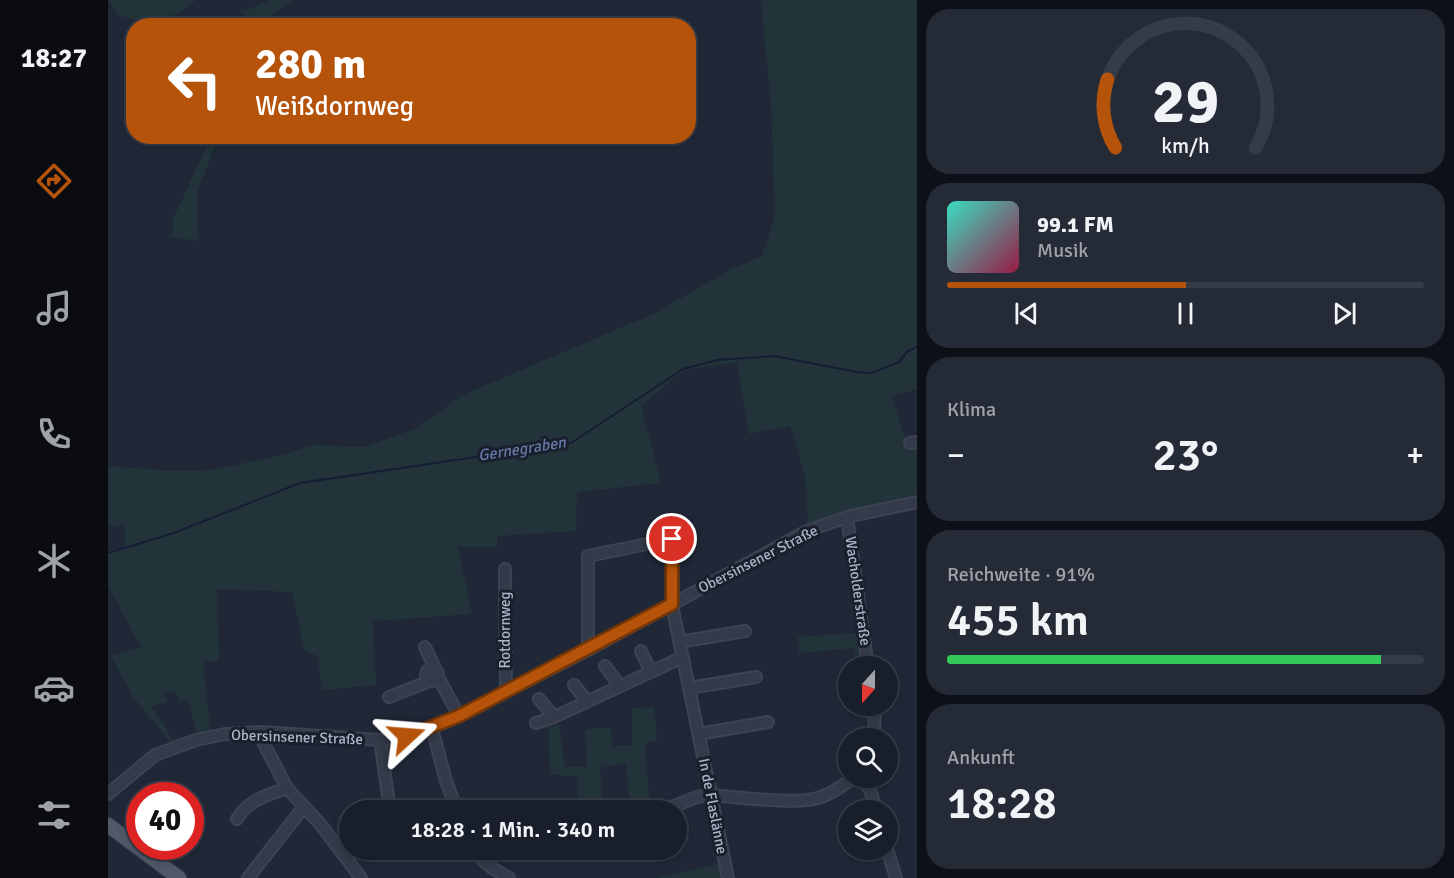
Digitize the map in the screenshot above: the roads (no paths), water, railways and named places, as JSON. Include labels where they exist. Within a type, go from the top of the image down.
[{"type":"main road","points":[[108,825],[179,878]]},
{"type":"street","name":"Obersinsener Straße","points":[[108,794],[155,755],[196,740],[225,734],[261,732],[380,740],[407,736],[432,728],[588,650],[807,531],[847,517],[917,502]]},
{"type":"street","name":"Wacholderstraße","points":[[847,517],[867,656]]},
{"type":"street","name":"In de Flaslänne","points":[[588,650],[588,556],[672,539],[672,604],[728,878]]},
{"type":"street","name":"Rotdornweg","points":[[505,569],[506,692]]},
{"type":"street","points":[[679,642],[745,631]]},
{"type":"street","points":[[426,647],[435,676],[459,716]]},
{"type":"street","points":[[641,651],[651,672]]},
{"type":"street","points":[[536,723],[554,717],[683,657]]},
{"type":"street","points":[[605,666],[620,686]]},
{"type":"street","points":[[389,697],[435,676]]},
{"type":"street","points":[[689,688],[756,677]]},
{"type":"street","points":[[574,685],[587,701]]},
{"type":"street","points":[[539,699],[554,717]]},
{"type":"street","points":[[699,734],[768,722]]},
{"type":"street","points":[[432,728],[453,800]]},
{"type":"street","points":[[261,732],[263,742],[287,788],[321,825],[361,878]]},
{"type":"street","points":[[380,740],[389,800]]},
{"type":"street","points":[[237,819],[240,813],[260,797],[287,788]]},
{"type":"street","points":[[687,801],[711,795],[799,801],[818,798],[841,788]]},
{"type":"street","points":[[248,878],[303,808]]},
{"type":"street","points":[[483,860],[509,878]]},
{"type":"street","points":[[890,860],[896,878]]},
{"type":"waterway","name":"Gernegraben","points":[[108,553],[174,533],[300,483],[571,443],[683,369],[717,360],[774,356],[872,373],[899,362],[908,351],[917,347]]}]
